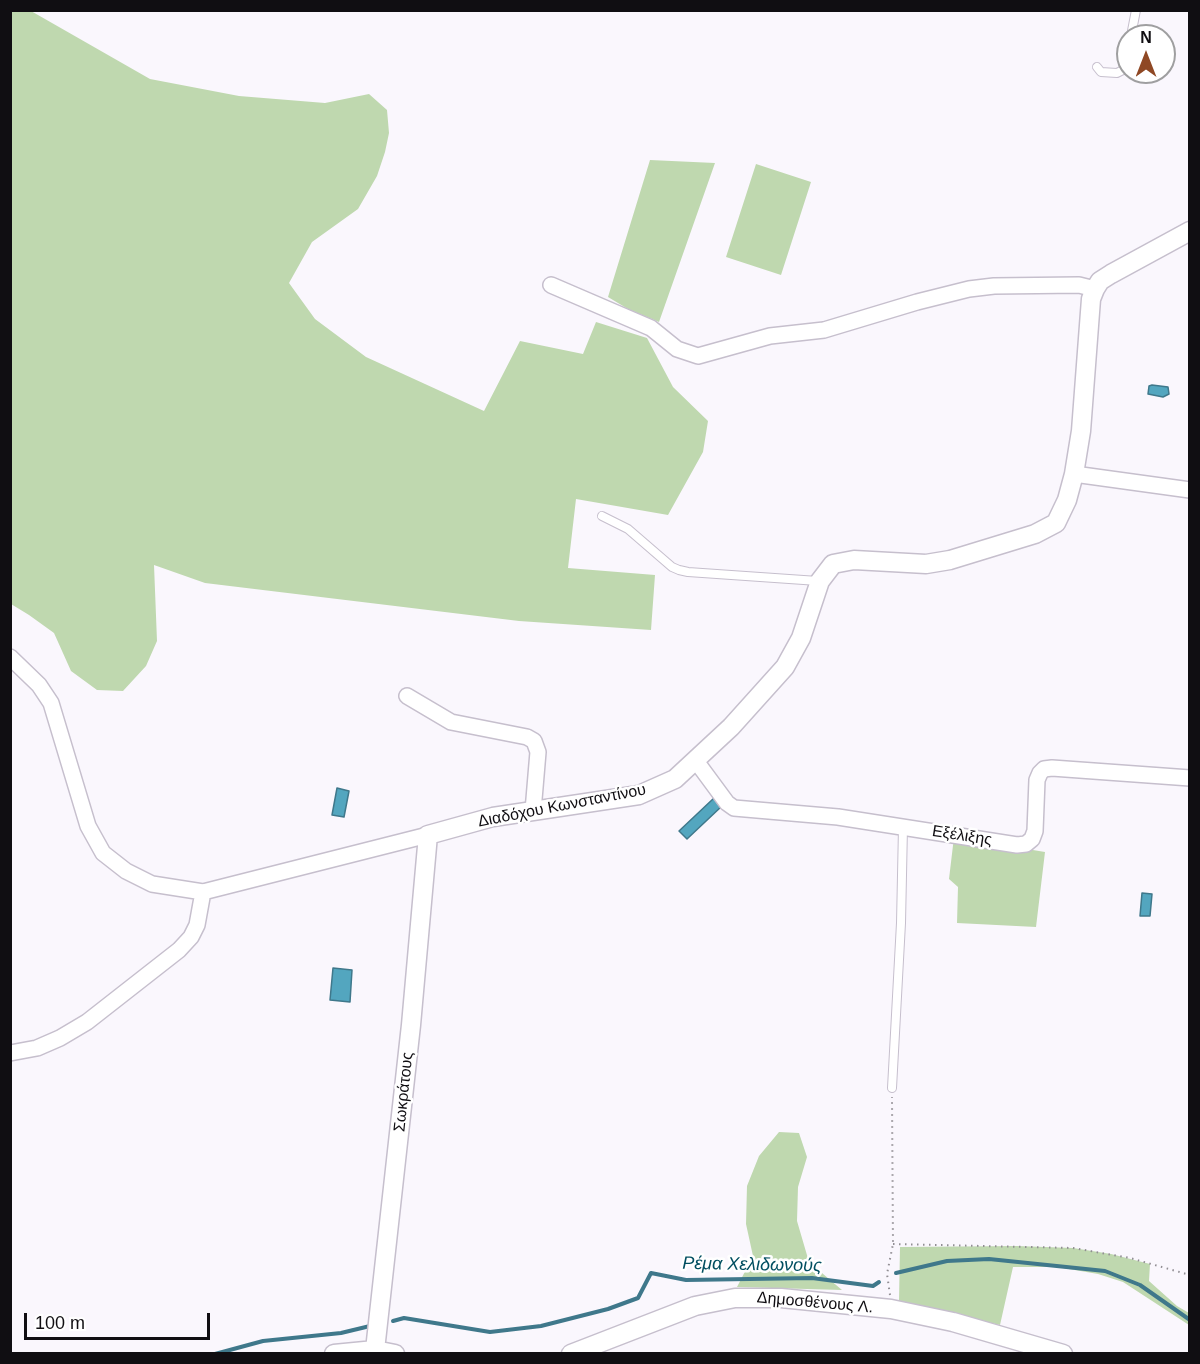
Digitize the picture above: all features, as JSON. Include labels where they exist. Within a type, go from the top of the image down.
[{"type":"street","points":[[820,581],[833,564],[854,560],[926,564],[950,560],[1035,534],[1056,523],[1067,500],[1074,474],[1081,431],[1091,298],[1095,289],[1100,281],[1111,274],[1190,231]]},
{"type":"street","points":[[551,285],[651,328],[677,349],[698,356],[770,336],[824,330],[916,302],[969,289],[994,286],[1078,285],[1095,289]]},
{"type":"street","points":[[1074,474],[1190,490]]},
{"type":"street","name":"Διαδόχου Κωνσταντίνου","points":[[428,835],[493,817],[639,795],[675,779],[731,727],[785,668],[801,638],[820,581]]},
{"type":"street","points":[[10,657],[39,685],[51,703],[88,826],[103,853],[126,871],[152,884],[203,892],[428,835]]},
{"type":"street","points":[[407,696],[451,722],[527,737],[534,741],[538,752],[533,811]]},
{"type":"street","name":"Εξέλιξης","points":[[696,761],[727,803],[734,808],[838,817],[1017,845],[1026,844],[1032,839],[1035,831],[1038,780],[1044,769],[1190,778]]},
{"type":"street","name":"Σωκράτους","points":[[375,1350],[411,1026],[428,835]]},
{"type":"street","points":[[10,1053],[37,1048],[87,1022],[179,950],[191,937],[196,925],[203,892]]},
{"type":"street","name":"Δημοσθένους Λ.","points":[[571,1353],[695,1306],[735,1298],[781,1298],[891,1310],[952,1322],[1063,1353]]},
{"type":"street","points":[[334,1353],[375,1350],[395,1353]]},
{"type":"lane","points":[[1097,67],[1101,72],[1116,74]]},
{"type":"lane","points":[[602,516],[628,529],[672,567],[679,570],[820,581]]},
{"type":"lane","points":[[892,1088],[901,923],[903,826]]},
{"type":"path","points":[[891,1310],[887,1274],[893,1244],[892,1088]]},
{"type":"path","points":[[893,1244],[1073,1248],[1130,1258],[1190,1275]]},
{"type":"green space","points":[[10,11],[31,11],[150,79],[239,96],[325,103],[369,94],[387,110],[389,133],[377,176],[358,209],[312,242],[289,283],[315,319],[366,357],[484,411],[520,341],[583,354],[596,322],[647,338],[673,387],[708,421],[703,452],[668,515],[576,499],[568,568],[655,575],[651,630],[519,621],[205,583],[154,565],[157,641],[146,666],[123,691],[97,690],[71,671],[54,633],[11,604]]},
{"type":"green space","points":[[650,160],[715,163],[659,322],[628,309],[608,297]]},
{"type":"green space","points":[[756,164],[811,182],[781,275],[726,257]]},
{"type":"green space","points":[[954,837],[1045,852],[1036,927],[957,923],[958,887],[949,879]]},
{"type":"green space","points":[[779,1132],[799,1133],[807,1157],[798,1187],[797,1221],[809,1262],[842,1290],[737,1287],[753,1256],[746,1224],[747,1186],[759,1156]]},
{"type":"green space","points":[[900,1247],[1073,1248],[1111,1254],[1150,1264],[1149,1281],[1177,1306],[1189,1313],[1189,1325],[1123,1282],[1098,1274],[1057,1267],[1013,1267],[1000,1325],[899,1302]]},
{"type":"water","points":[[1149,386],[1168,387],[1169,394],[1163,397],[1148,394]]},
{"type":"water","points":[[337,788],[349,791],[344,817],[332,815]]},
{"type":"water","points":[[714,798],[722,806],[687,839],[679,831]]},
{"type":"water","points":[[1142,893],[1152,894],[1150,916],[1140,916]]},
{"type":"water","points":[[333,968],[352,970],[350,1002],[330,1000]]},
{"type":"waterway","name":"Ρέμα Χελιδωνούς","points":[[896,1273],[947,1261],[989,1259],[1105,1271],[1140,1285],[1190,1320]]},
{"type":"waterway","name":"Ρέμα Χελιδωνούς","points":[[393,1321],[404,1318],[490,1332],[541,1326],[608,1309],[638,1298],[651,1273],[686,1280],[812,1278],[873,1286],[879,1282]]},
{"type":"waterway","name":"Ρέμα Χελιδωνούς","points":[[215,1354],[263,1341],[341,1333],[370,1326]]}]
